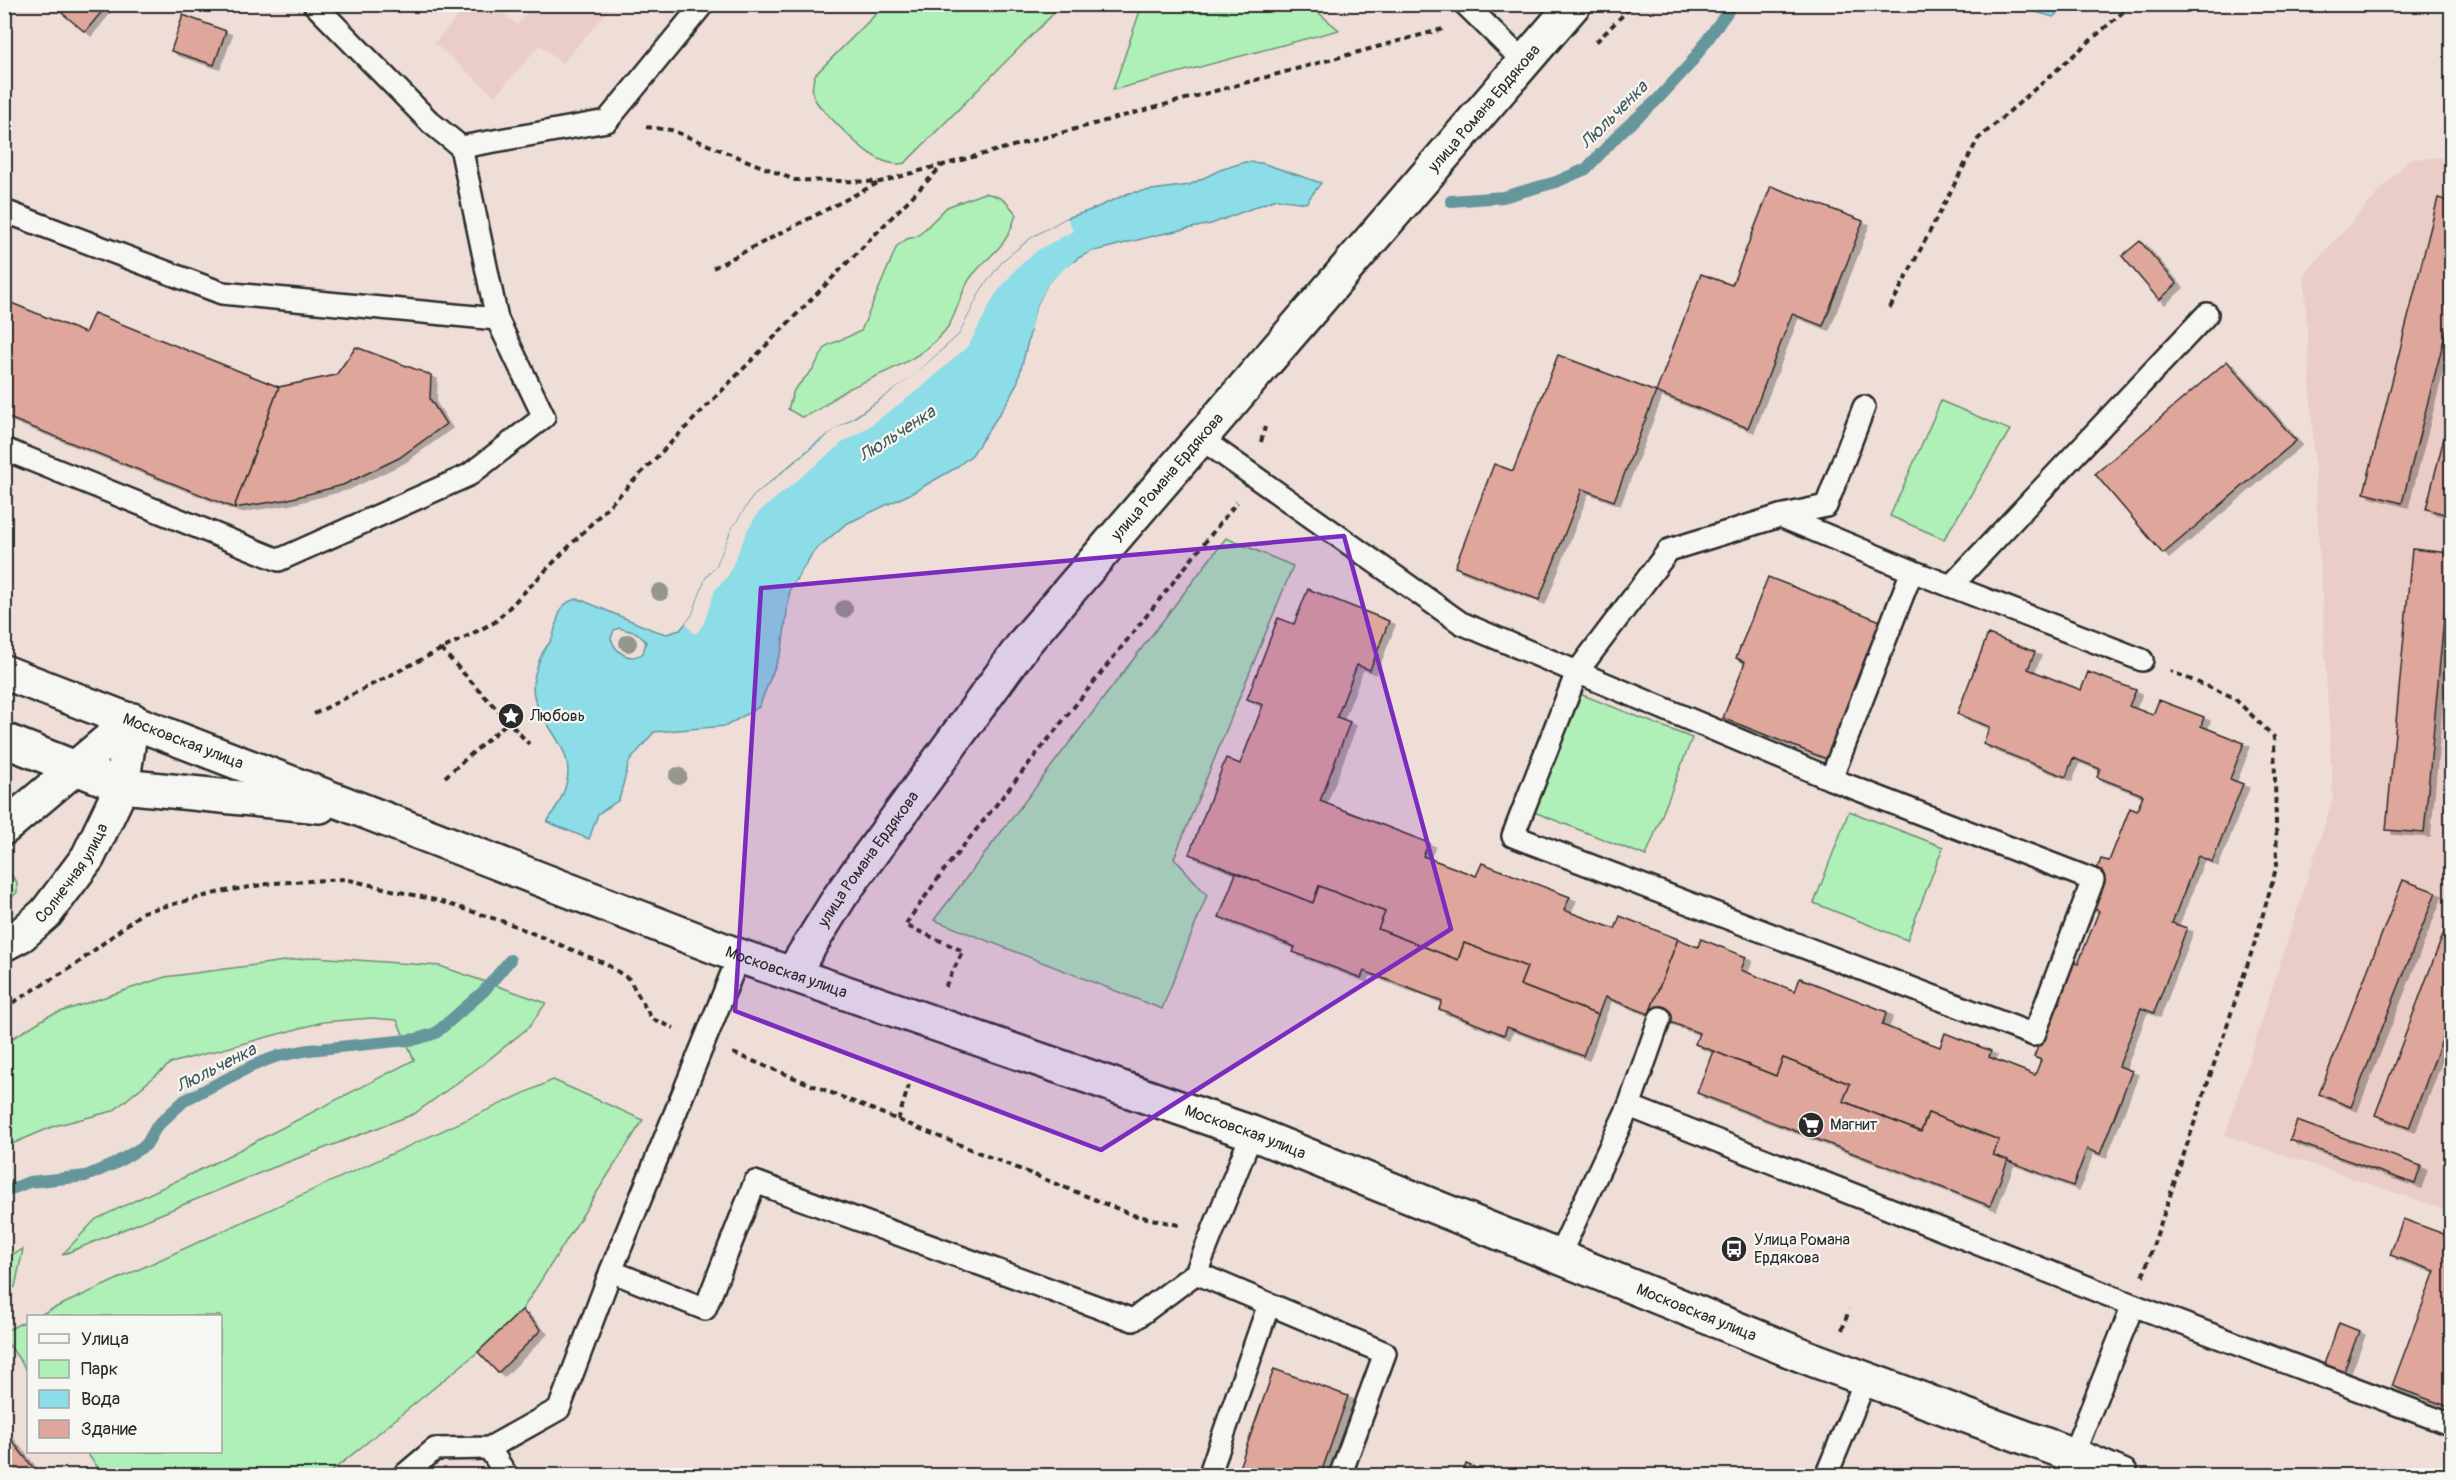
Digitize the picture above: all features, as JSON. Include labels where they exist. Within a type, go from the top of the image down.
[{"type":"main road","name":"улица Романа Ердякова","points":[[792,974],[841,896],[1026,641],[1574,4]]},
{"type":"main road","name":"Московская улица","points":[[4,672],[739,956],[1252,1133],[1558,1258],[1866,1379],[2073,1455],[2122,1476]]},
{"type":"main road","points":[[4,828],[132,720]]},
{"type":"main road","name":"Солнечная улица","points":[[4,944],[21,935],[46,913],[88,857],[122,786],[132,720]]},
{"type":"main road","name":"Московская улица","points":[[4,740],[122,786],[361,811]]},
{"type":"lane","points":[[4,448],[279,560],[469,475],[544,417],[497,319],[461,147],[430,122],[314,4]]},
{"type":"lane","points":[[461,147],[607,121],[704,4]]},
{"type":"lane","points":[[1472,12],[1524,62]]},
{"type":"lane","points":[[4,211],[222,293],[497,319]]},
{"type":"lane","points":[[1951,586],[2207,314]]},
{"type":"lane","points":[[1200,438],[1461,623],[1577,672],[1831,779],[2093,880],[2034,1035],[1513,837],[1577,672],[1669,550],[1780,516],[1826,506],[1864,407]]},
{"type":"lane","points":[[1780,516],[1912,571],[2142,660]]},
{"type":"lane","points":[[1831,779],[1912,571]]},
{"type":"lane","points":[[403,1476],[435,1449],[489,1448],[559,1409],[611,1271],[739,956]]},
{"type":"lane","points":[[1558,1258],[1629,1106],[1660,1018]]},
{"type":"lane","points":[[1629,1106],[2133,1305],[2451,1425]]},
{"type":"lane","points":[[611,1271],[705,1309],[755,1182],[1133,1320],[1196,1273],[1252,1133]]},
{"type":"lane","points":[[1196,1273],[1385,1353],[1340,1476]]},
{"type":"lane","points":[[1209,1476],[1269,1304]]},
{"type":"lane","points":[[2073,1455],[2133,1305]]},
{"type":"lane","points":[[1826,1476],[1866,1379]]},
{"type":"lane","points":[[489,1448],[507,1476]]},
{"type":"path","points":[[1890,308],[1978,139],[2132,4]]},
{"type":"path","points":[[713,268],[880,182],[1472,12]]},
{"type":"path","points":[[607,121],[671,130],[795,180],[880,182]]},
{"type":"path","points":[[314,714],[495,622],[943,165]]},
{"type":"path","points":[[441,649],[529,744]]},
{"type":"path","points":[[2133,1305],[2253,950],[2277,864],[2274,737],[2233,697],[2142,660]]},
{"type":"path","points":[[445,777],[508,722]]},
{"type":"path","points":[[4,1008],[78,963],[143,912],[220,892],[273,883],[345,879],[439,901],[508,923],[606,964],[629,979],[652,1019],[1133,1215],[1212,1233]]},
{"type":"path","points":[[942,993],[963,951]]},
{"type":"path","points":[[898,1120],[909,1085]]},
{"type":"path","points":[[1840,1336],[1849,1310]]},
{"type":"highlighted area","points":[[1344,536],[1451,929],[1101,1150],[735,1011],[761,588]]},
{"type":"shaded area","points":[[607,4],[611,7],[562,64],[540,45],[495,96],[434,43],[468,5],[494,5],[517,25],[534,5]]},
{"type":"shaded area","points":[[2451,157],[2451,1185],[2443,1209],[2225,1135],[2333,798],[2304,274],[2409,159]]},
{"type":"green space","points":[[885,5],[1058,5],[1054,13],[905,163],[894,164],[883,161],[861,147],[819,106],[812,90],[815,75]]},
{"type":"green space","points":[[1142,5],[1309,5],[1339,30],[1113,90]]},
{"type":"green space","points":[[984,193],[1003,199],[1016,214],[1003,243],[967,283],[951,321],[942,334],[910,360],[848,389],[815,412],[801,417],[788,409],[794,390],[813,369],[826,346],[861,331],[897,246],[907,239],[918,236],[947,207]]},
{"type":"green space","points":[[1941,401],[2010,430],[1944,539],[1890,516]]},
{"type":"green space","points":[[1226,538],[1293,566],[1174,858],[1207,895],[1162,1009],[934,920]]},
{"type":"green space","points":[[1575,692],[1692,738],[1646,856],[1529,810]]},
{"type":"green space","points":[[1849,811],[1943,847],[1907,940],[1814,903]]},
{"type":"green space","points":[[10,874],[17,882],[17,892],[5,905],[5,875]]},
{"type":"green space","points":[[315,957],[440,966],[546,1003],[529,1027],[414,1114],[267,1170],[62,1255],[96,1219],[210,1165],[414,1060],[397,1020],[371,1018],[323,1022],[171,1063],[113,1111],[54,1126],[5,1147],[5,1043],[48,1016],[165,977]]},
{"type":"green space","points":[[553,1080],[643,1120],[522,1310],[478,1352],[327,1475],[104,1475],[87,1453],[222,1453],[222,1315],[39,1315]]},
{"type":"green space","points":[[23,1249],[15,1287],[5,1292],[5,1258]]},
{"type":"green space","points":[[27,1320],[27,1371],[5,1339],[5,1331]]},
{"type":"water","points":[[2067,4],[2053,17],[2012,5]]},
{"type":"water","points":[[1245,162],[1262,163],[1321,183],[1306,203],[1276,199],[1211,224],[1157,235],[1091,252],[1078,258],[1048,285],[1036,309],[1018,381],[1008,401],[972,455],[954,469],[912,493],[846,524],[814,551],[790,589],[782,649],[759,707],[726,726],[654,732],[629,762],[619,800],[598,814],[589,839],[547,822],[564,791],[568,771],[562,747],[536,703],[533,691],[534,678],[542,655],[553,636],[560,612],[567,603],[579,599],[667,634],[680,630],[692,616],[706,578],[717,565],[732,529],[753,497],[815,444],[912,378],[959,335],[982,289],[1004,260],[1033,237],[1067,218],[1129,193],[1189,185],[1220,170]],"holes":[[[619,628],[637,633],[646,642],[643,653],[633,657],[619,652],[611,638],[614,630]]]},
{"type":"pier","points":[[1067,218],[1073,231],[1038,250],[1017,268],[995,295],[969,345],[922,387],[867,428],[842,443],[758,513],[748,529],[728,576],[715,590],[704,623],[697,633],[693,633],[686,623],[692,616],[706,578],[717,565],[732,529],[753,497],[836,429],[857,417],[912,377],[959,335],[982,289],[1004,260],[1033,237]]},
{"type":"pier","points":[[1122,249],[1092,255],[1068,269],[1051,286],[1038,310],[1032,333],[1030,329],[1036,309],[1048,284],[1066,267],[1091,252]]},
{"type":"building","points":[[51,4],[108,4],[85,32]]},
{"type":"building","points":[[183,15],[226,31],[214,65],[171,51]]},
{"type":"building","points":[[1771,186],[1863,221],[1823,326],[1792,314],[1748,428],[1656,392],[1701,274],[1732,285]]},
{"type":"building","points":[[2438,198],[2452,202],[2452,308],[2402,503],[2364,493]]},
{"type":"building","points":[[2140,241],[2177,284],[2159,300],[2122,256]]},
{"type":"building","points":[[4,300],[85,333],[94,313],[279,387],[234,508],[4,416]]},
{"type":"building","points":[[356,347],[431,375],[430,399],[446,424],[399,458],[343,485],[285,500],[234,508],[279,387],[336,375]]},
{"type":"building","points":[[1558,355],[1656,392],[1614,501],[1582,489],[1539,600],[1455,567],[1494,464],[1513,471]]},
{"type":"building","points":[[2227,361],[2296,441],[2163,554],[2095,474]]},
{"type":"building","points":[[2452,406],[2452,516],[2426,509]]},
{"type":"building","points":[[2412,549],[2450,553],[2424,833],[2386,830]]},
{"type":"building","points":[[1768,577],[1883,622],[1829,760],[1723,718],[1745,662],[1736,658]]},
{"type":"building","points":[[1308,589],[1389,621],[1370,670],[1357,665],[1337,717],[1350,722],[1320,801],[1429,843],[1423,856],[1476,876],[1482,863],[1570,897],[1564,910],[1615,929],[1620,916],[1678,939],[1649,1014],[1605,997],[1598,1015],[1520,985],[1527,967],[1464,943],[1458,960],[1378,929],[1385,912],[1319,886],[1313,903],[1189,854],[1226,758],[1240,764],[1263,705],[1247,699],[1278,618],[1294,624]]},
{"type":"building","points":[[1988,634],[2035,652],[2028,669],[2081,690],[2088,672],[2136,690],[2129,706],[2153,715],[2159,700],[2204,717],[2201,726],[2244,743],[2230,779],[2243,784],[2212,862],[2198,856],[2172,923],[2187,928],[2154,1013],[2141,1008],[2119,1066],[2132,1071],[2100,1154],[2087,1149],[2073,1186],[1993,1155],[1999,1140],[1928,1113],[1921,1132],[1843,1101],[1850,1084],[1783,1058],[1776,1076],[1695,1044],[1699,1033],[1649,1014],[1678,939],[1698,947],[1701,939],[1746,957],[1741,970],[1795,991],[1800,978],[1887,1012],[1882,1025],[1940,1047],[1945,1033],[1991,1051],[1989,1057],[2035,1075],[2041,1060],[2034,1057],[2053,1008],[2066,959],[2078,964],[2099,911],[2084,905],[2101,859],[2109,861],[2130,808],[2137,811],[2143,795],[2097,777],[2100,769],[2073,758],[2066,777],[1983,744],[1990,727],[1957,714]]},
{"type":"building","points":[[1236,873],[1313,903],[1319,886],[1385,912],[1378,929],[1458,960],[1464,943],[1527,967],[1520,985],[1598,1015],[1583,1056],[1507,1027],[1504,1035],[1439,1009],[1442,1001],[1364,971],[1361,978],[1293,952],[1295,947],[1219,917]]},
{"type":"building","points":[[2403,880],[2436,892],[2351,1107],[2319,1094]]},
{"type":"building","points":[[2452,911],[2452,1013],[2409,1128],[2375,1115]]},
{"type":"building","points":[[1713,1051],[1776,1076],[1783,1058],[1850,1084],[1843,1101],[1921,1132],[1928,1113],[1999,1140],[1993,1155],[2008,1160],[1990,1206],[1697,1093]]},
{"type":"building","points":[[2297,1121],[2421,1166],[2415,1184],[2290,1140]]},
{"type":"building","points":[[2403,1219],[2452,1237],[2452,1408],[2392,1386],[2435,1271],[2390,1255]]},
{"type":"building","points":[[522,1310],[541,1330],[498,1373],[478,1352]]},
{"type":"building","points":[[2339,1323],[2359,1331],[2343,1374],[2323,1367]]},
{"type":"building","points":[[1274,1369],[1348,1396],[1320,1476],[1236,1476]]},
{"type":"building","points":[[4,1431],[40,1476],[4,1476]]},
{"type":"building","points":[[1466,1464],[1495,1476],[1462,1476]]},
{"type":"waterway","name":"Люльченка","points":[[1451,201],[1503,197],[1556,182],[1586,169],[1621,132],[1656,101],[1690,64],[1733,4]]},
{"type":"waterway","name":"Люльченка","points":[[4,1192],[29,1182],[86,1176],[114,1164],[146,1145],[157,1126],[185,1100],[254,1065],[278,1056],[309,1050],[417,1039],[436,1033],[484,991],[510,960]]},
{"type":"place","name":"Любовь","points":[[511,716]]},
{"type":"place","name":"Магнит","points":[[1811,1125]]},
{"type":"place","name":"Улица Романа Ердякова","points":[[1734,1249]]}]
